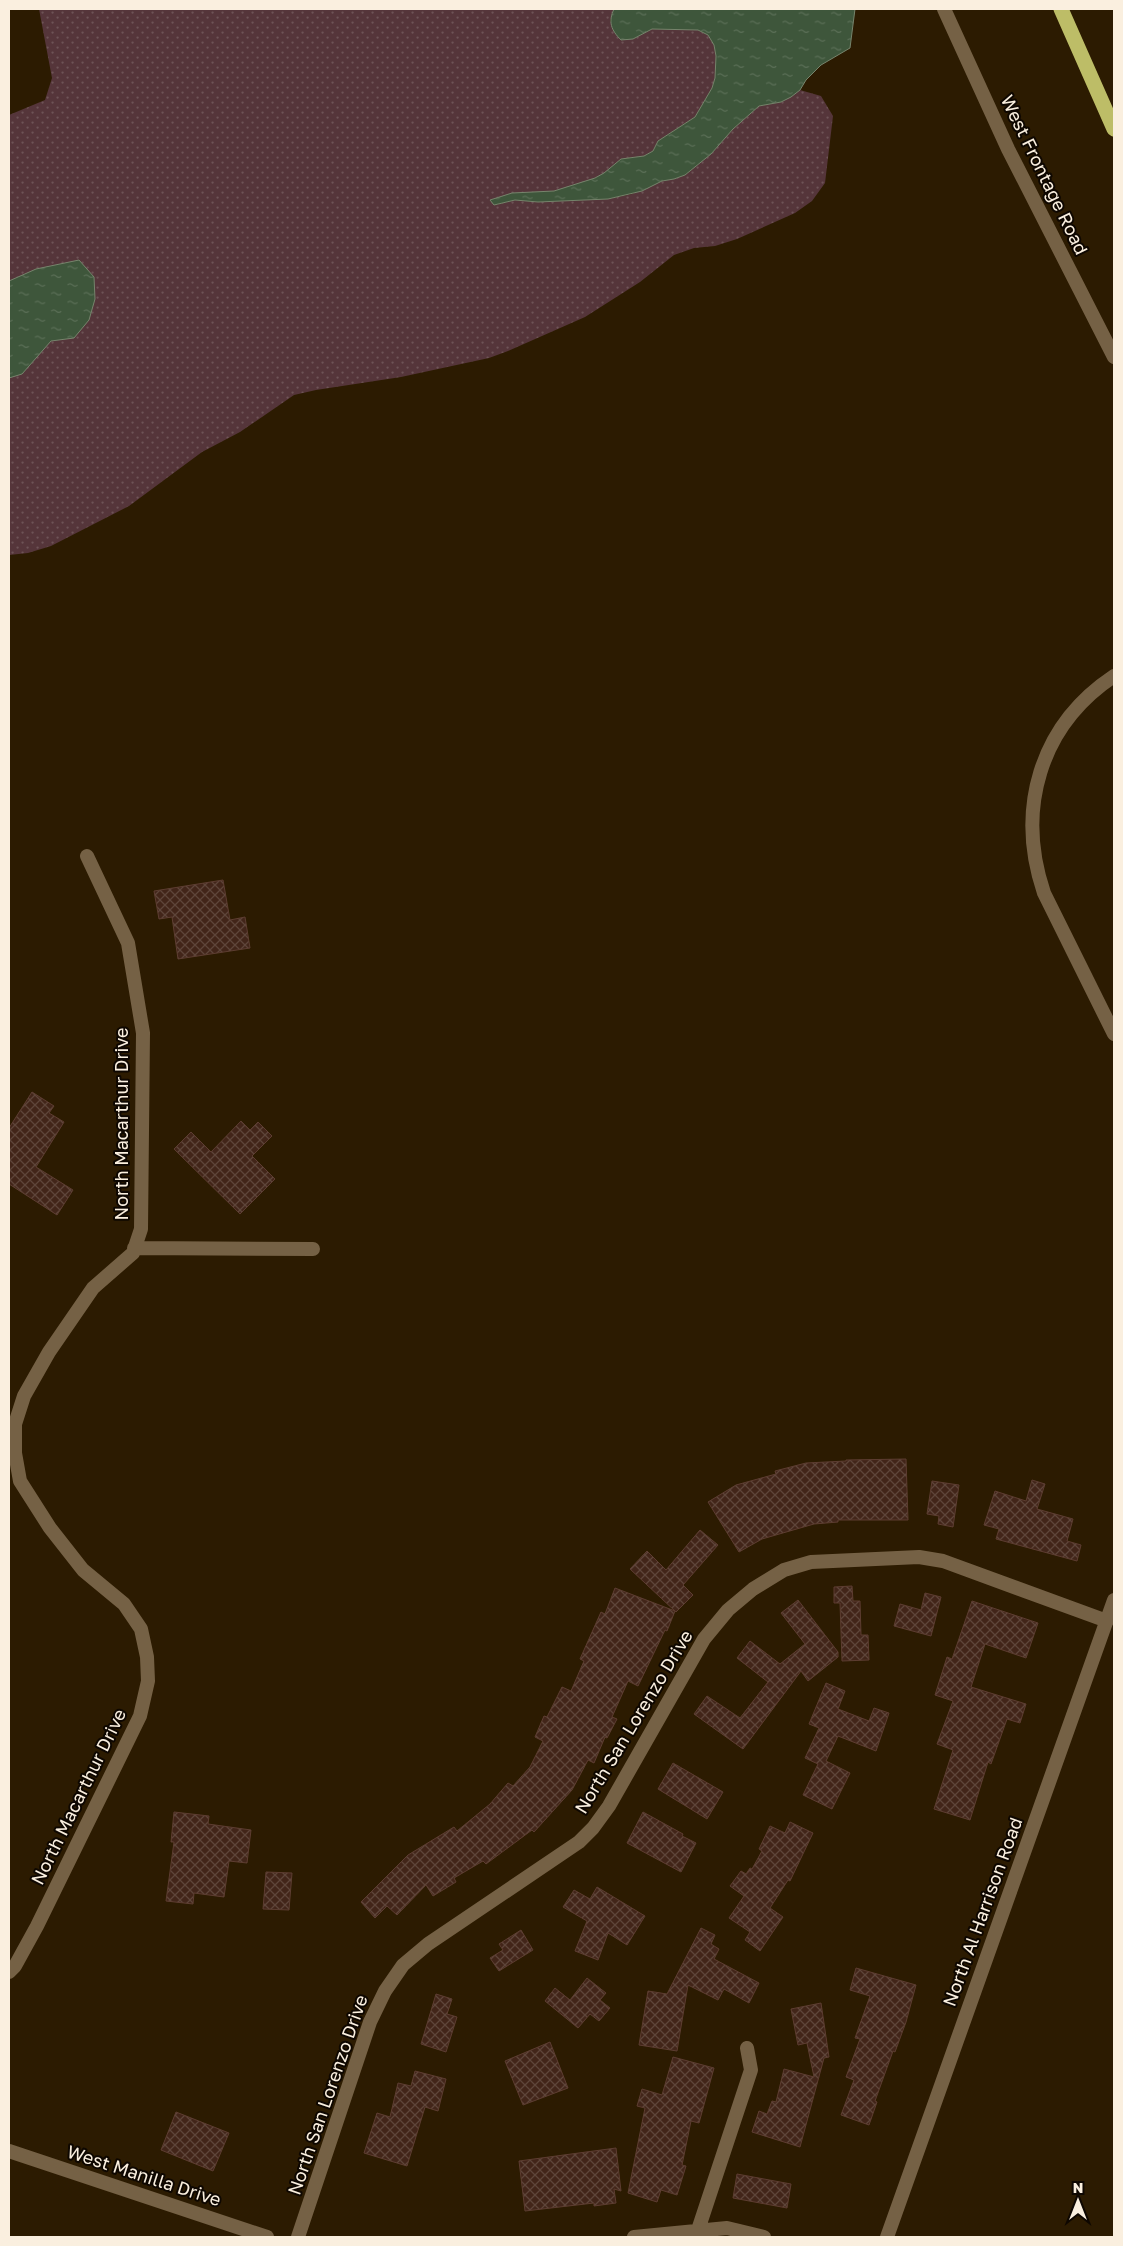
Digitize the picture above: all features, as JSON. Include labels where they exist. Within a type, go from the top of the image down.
[{"type":"highway","points":[[1061,9],[1114,129]]},
{"type":"street","name":"West Frontage Road","points":[[944,9],[1008,149],[1114,357]]},
{"type":"street","points":[[1114,676],[1088,696],[1073,712],[1050,748],[1036,788],[1031,831],[1038,873],[1044,893],[1114,1034]]},
{"type":"street","name":"North Macarthur Drive","points":[[9,1972],[15,1966],[37,1926],[140,1716],[148,1681],[147,1657],[141,1629],[124,1604],[83,1570],[50,1528],[20,1481],[15,1453],[15,1424],[24,1396],[49,1352],[93,1288],[132,1252],[141,1229],[143,1033],[128,943],[88,856]]},
{"type":"street","points":[[134,1248],[313,1249]]},
{"type":"street","name":"North San Lorenzo Drive","points":[[298,2237],[370,2022],[389,1985],[403,1965],[428,1944],[579,1842],[593,1828],[613,1797],[704,1639],[728,1610],[753,1589],[784,1570],[811,1562],[919,1557],[943,1561],[975,1571],[1107,1621]]},
{"type":"street","name":"North Al Harrison Road","points":[[887,2237],[1114,1600]]},
{"type":"street","points":[[698,2230],[751,2070],[748,2048]]},
{"type":"street","name":"West Manilla Drive","points":[[9,2151],[267,2237]]},
{"type":"street","points":[[634,2237],[728,2228],[764,2237]]},
{"type":"shaded area","points":[[39,9],[614,9],[610,21],[633,39],[652,29],[698,30],[708,35],[714,45],[716,56],[715,78],[712,88],[695,117],[658,141],[653,151],[644,156],[621,159],[604,174],[595,178],[565,189],[543,193],[512,193],[495,205],[515,200],[538,202],[608,199],[632,194],[662,181],[685,175],[711,154],[733,129],[759,106],[781,102],[800,90],[821,96],[833,116],[825,183],[812,201],[795,213],[737,239],[715,246],[694,248],[674,255],[640,282],[585,317],[508,351],[489,358],[401,377],[294,395],[240,432],[202,452],[129,506],[51,546],[28,553],[9,555],[9,115],[45,100],[52,78]]},
{"type":"water","points":[[614,9],[855,9],[850,48],[821,65],[806,80],[800,90],[791,97],[781,102],[759,106],[733,129],[711,154],[685,175],[662,181],[642,191],[608,199],[538,202],[515,200],[494,205],[490,200],[512,193],[554,191],[595,178],[621,159],[644,156],[653,151],[658,141],[695,117],[712,88],[715,78],[716,56],[714,45],[708,35],[698,30],[652,29],[633,39],[621,40],[611,26]]},
{"type":"water","points":[[79,260],[94,277],[95,299],[89,320],[74,338],[51,341],[22,374],[9,378],[9,281],[36,269]]},
{"type":"building","points":[[223,880],[230,920],[245,917],[250,948],[178,959],[172,917],[159,919],[154,891]]},
{"type":"building","points":[[32,1092],[54,1106],[49,1113],[64,1122],[36,1167],[73,1190],[57,1215],[9,1184],[9,1128]]},
{"type":"building","points":[[241,1121],[250,1130],[258,1122],[272,1136],[252,1156],[275,1179],[240,1214],[174,1149],[191,1132],[211,1152]]},
{"type":"building","points":[[906,1459],[908,1520],[838,1520],[838,1522],[814,1524],[762,1539],[739,1552],[708,1502],[736,1485],[776,1474],[775,1471],[806,1463]]},
{"type":"building","points":[[1032,1480],[1045,1484],[1037,1509],[1073,1519],[1067,1541],[1081,1545],[1077,1561],[996,1539],[999,1529],[984,1525],[995,1491],[1026,1501]]},
{"type":"building","points":[[932,1481],[959,1485],[953,1527],[938,1524],[939,1516],[927,1514]]},
{"type":"building","points":[[700,1530],[718,1545],[683,1585],[693,1595],[676,1612],[630,1569],[647,1551],[666,1570]]},
{"type":"building","points":[[852,1586],[853,1601],[860,1601],[861,1635],[868,1635],[869,1660],[842,1661],[840,1603],[834,1603],[834,1587]]},
{"type":"building","points":[[615,1588],[675,1611],[667,1631],[665,1630],[638,1686],[628,1681],[612,1717],[617,1719],[607,1738],[605,1737],[594,1763],[588,1760],[572,1790],[534,1832],[532,1830],[486,1864],[483,1861],[454,1878],[456,1882],[433,1896],[426,1885],[397,1915],[387,1906],[375,1918],[361,1902],[408,1855],[454,1827],[457,1831],[490,1804],[508,1783],[513,1786],[530,1767],[543,1741],[535,1737],[544,1716],[547,1717],[562,1687],[571,1691],[584,1661],[580,1659],[601,1612],[605,1614]]},
{"type":"building","points":[[925,1593],[941,1597],[931,1636],[894,1626],[900,1604],[921,1610]]},
{"type":"building","points":[[798,1600],[838,1652],[838,1657],[808,1681],[801,1671],[743,1749],[694,1714],[707,1696],[740,1718],[768,1682],[737,1658],[750,1641],[780,1664],[805,1644],[781,1613]]},
{"type":"building","points":[[972,1601],[1038,1623],[1026,1658],[985,1644],[971,1687],[1026,1704],[1020,1723],[1007,1719],[991,1764],[988,1762],[970,1820],[934,1809],[953,1750],[937,1744],[953,1701],[935,1695],[947,1657],[952,1659]]},
{"type":"building","points":[[826,1683],[845,1691],[838,1709],[869,1721],[874,1708],[889,1713],[876,1751],[838,1736],[826,1761],[850,1773],[832,1809],[803,1795],[818,1764],[805,1758],[819,1728],[809,1724]]},
{"type":"building","points":[[673,1763],[723,1792],[707,1819],[658,1789]]},
{"type":"building","points":[[174,1812],[209,1816],[208,1824],[251,1830],[247,1863],[229,1861],[224,1897],[194,1893],[193,1904],[166,1901],[174,1842],[171,1842]]},
{"type":"building","points":[[643,1812],[696,1843],[681,1872],[627,1843]]},
{"type":"building","points":[[790,1822],[813,1833],[790,1881],[788,1880],[770,1908],[783,1917],[760,1951],[745,1940],[750,1932],[729,1918],[744,1896],[730,1886],[741,1871],[746,1874],[750,1868],[752,1869],[762,1851],[759,1849],[770,1826],[785,1833]]},
{"type":"building","points":[[266,1872],[292,1873],[289,1910],[263,1909]]},
{"type":"building","points":[[597,1887],[645,1916],[627,1945],[608,1933],[598,1960],[575,1951],[587,1921],[563,1907],[574,1890],[590,1899]]},
{"type":"building","points":[[701,1928],[715,1935],[711,1944],[719,1949],[714,1959],[759,1983],[749,2003],[724,1989],[718,2000],[688,1985],[677,2051],[639,2045],[648,1991],[667,1994]]},
{"type":"building","points":[[521,1930],[533,1950],[499,1971],[490,1958],[503,1950],[499,1944]]},
{"type":"building","points":[[856,1968],[916,1985],[906,2022],[895,2052],[893,2051],[875,2101],[877,2102],[869,2125],[841,2115],[854,2080],[846,2077],[860,2039],[855,2038],[870,1996],[850,1990]]},
{"type":"building","points":[[587,1978],[606,1993],[600,2000],[610,2008],[599,2021],[590,2014],[578,2028],[545,2001],[555,1988],[570,2000]]},
{"type":"building","points":[[436,1994],[452,1999],[447,2014],[457,2017],[446,2052],[421,2044]]},
{"type":"building","points":[[821,2003],[829,2057],[824,2058],[800,2147],[752,2132],[759,2111],[767,2114],[772,2101],[776,2102],[784,2069],[814,2077],[807,2043],[798,2045],[791,2009]]},
{"type":"building","points":[[550,2042],[568,2088],[523,2105],[505,2061]]},
{"type":"building","points":[[673,2057],[714,2068],[699,2123],[691,2121],[682,2165],[686,2166],[677,2195],[661,2190],[657,2202],[628,2193],[645,2108],[637,2106],[642,2089],[662,2095]]},
{"type":"building","points":[[415,2071],[446,2079],[438,2111],[425,2107],[407,2166],[364,2153],[377,2113],[390,2117],[398,2083],[411,2086]]},
{"type":"building","points":[[176,2112],[229,2133],[213,2171],[161,2150]]},
{"type":"building","points":[[616,2148],[621,2191],[614,2189],[616,2203],[594,2206],[594,2203],[525,2211],[519,2161]]},
{"type":"building","points":[[737,2174],[791,2184],[787,2208],[733,2198]]}]
